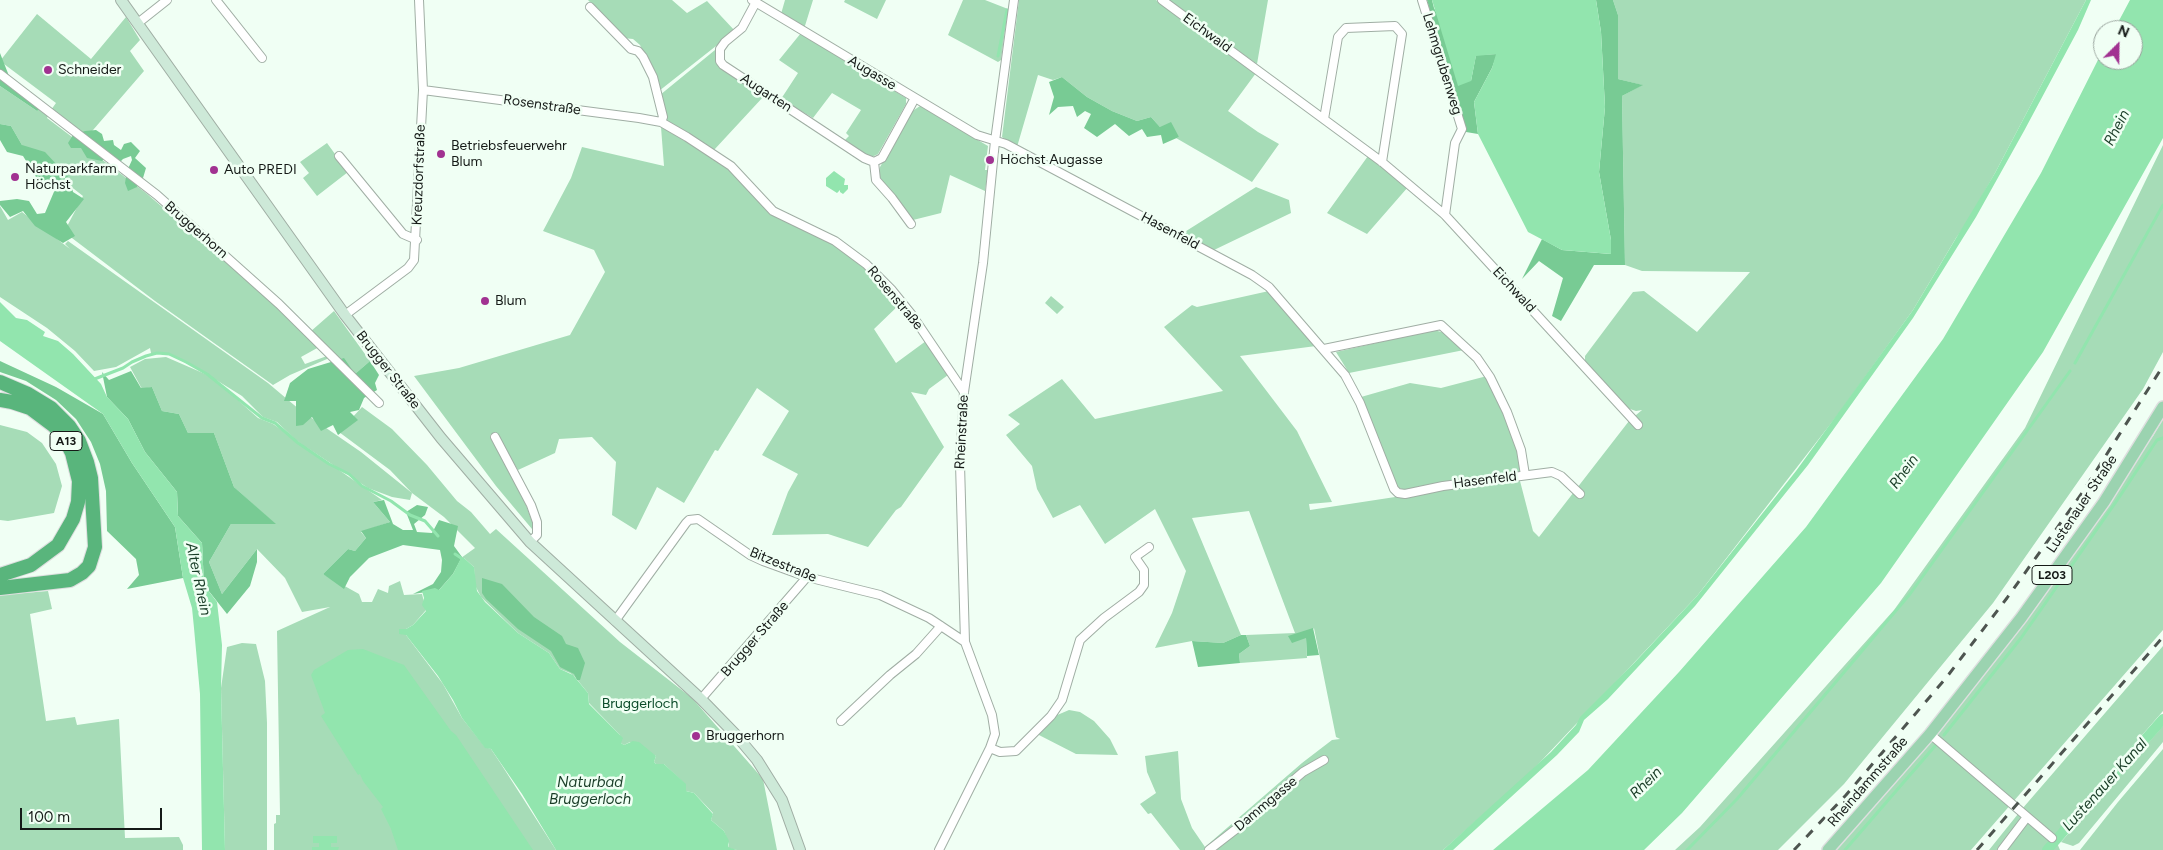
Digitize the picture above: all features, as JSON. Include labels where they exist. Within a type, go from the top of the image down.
[{"type":"highway","points":[[0,382],[28,394],[51,408],[69,426],[79,442],[88,462],[91,478],[95,547],[89,566],[70,580],[0,588]]},
{"type":"highway","name":"A13","points":[[0,400],[30,408],[54,426],[70,447],[79,481],[78,502],[73,519],[58,545],[31,565],[0,575]]},
{"type":"main road","name":"Brugger Straße","points":[[121,0],[345,315],[442,438],[530,542],[702,699],[736,735],[768,777],[790,819],[800,850]]},
{"type":"main road","name":"Lustenauer Straße","points":[[1930,734],[2021,618],[2098,510],[2163,407]]},
{"type":"main road","name":"Rheindammstraße","points":[[1828,850],[1930,734]]},
{"type":"street","points":[[138,23],[167,0]]},
{"type":"street","points":[[216,0],[262,58]]},
{"type":"street","name":"Kreuzdorfstraße","points":[[345,315],[408,268],[414,260],[417,240],[416,197],[423,90],[420,0]]},
{"type":"street","name":"Rheinstraße","points":[[939,850],[990,748],[995,734],[992,715],[965,642],[960,464],[964,392],[983,263],[995,142],[1014,0]]},
{"type":"street","name":"Eichwald","points":[[1162,0],[1382,162],[1445,215],[1638,425]]},
{"type":"street","name":"Lehmgrubenweg","points":[[1422,0],[1462,130],[1456,143],[1445,215]]},
{"type":"street","name":"Augasse","points":[[754,1],[977,135],[995,142]]},
{"type":"street","name":"Augarten","points":[[754,1],[742,28],[725,42],[720,49],[720,61],[874,162]]},
{"type":"street","points":[[590,7],[631,49],[638,51],[643,57],[653,77],[663,117],[661,122]]},
{"type":"street","points":[[1324,119],[1338,37],[1346,28],[1395,26],[1402,34],[1382,162]]},
{"type":"street","name":"Bruggerhorn","points":[[0,74],[157,196],[279,304],[379,403]]},
{"type":"street","name":"Rosenstraße","points":[[423,90],[661,122],[731,166],[773,210],[835,241],[866,264],[891,289],[912,315],[964,392]]},
{"type":"street","points":[[911,224],[876,180],[874,162],[882,158],[915,98]]},
{"type":"street","name":"Hasenfeld","points":[[995,142],[1006,144],[1252,275],[1269,287],[1345,375],[1356,396],[1394,489],[1398,492],[1405,494],[1443,486],[1552,472],[1561,476],[1580,494]]},
{"type":"street","points":[[340,156],[402,234],[417,240]]},
{"type":"street","name":"Hasenfeld","points":[[1324,349],[1441,326],[1477,358],[1490,377],[1507,412],[1521,450],[1525,475]]},
{"type":"street","points":[[495,437],[537,522],[537,535],[530,542]]},
{"type":"street","name":"Bitzestraße","points":[[615,621],[689,520],[698,520],[750,555],[808,577],[880,595],[907,606],[965,642]]},
{"type":"street","points":[[990,748],[1000,752],[1016,751],[1051,716],[1062,700],[1080,640],[1144,586],[1144,570],[1135,557],[1149,547]]},
{"type":"street","name":"Brugger Straße","points":[[702,699],[808,577]]},
{"type":"street","points":[[841,722],[890,675],[916,654],[941,626]]},
{"type":"street","points":[[1930,734],[2052,838]]},
{"type":"street","name":"Dammgasse","points":[[1209,850],[1304,772],[1324,760]]},
{"type":"street","points":[[2002,850],[2027,817]]},
{"type":"green space","points":[[588,0],[672,0],[687,13],[707,1],[735,31],[659,91],[655,76],[640,45],[633,39],[623,38]]},
{"type":"green space","points":[[785,0],[813,0],[804,29],[781,14]]},
{"type":"green space","points":[[845,0],[886,0],[877,19],[844,2]]},
{"type":"green space","points":[[963,0],[985,0],[1008,9],[1001,60],[998,62],[948,35]]},
{"type":"green space","points":[[1019,0],[1156,0],[1256,73],[1228,111],[1279,144],[1252,182],[1176,138],[1179,137],[1160,127],[1151,117],[1137,121],[1112,111],[1087,97],[1062,77],[1053,80],[1038,75],[1017,147],[1002,137]]},
{"type":"green space","points":[[1168,0],[1268,0],[1257,64],[1185,13]]},
{"type":"green space","points":[[1613,0],[2086,0],[1966,224],[1913,310],[1839,413],[1697,596],[1527,776],[1443,850],[1180,850],[1151,813],[1148,814],[1140,804],[1156,793],[1147,772],[1145,756],[1178,751],[1181,799],[1192,828],[1205,847],[1302,763],[1332,740],[1340,739],[1336,737],[1314,628],[1306,638],[1307,658],[1240,663],[1239,654],[1250,646],[1246,635],[1295,633],[1249,511],[1192,518],[1241,635],[1223,643],[1192,641],[1155,648],[1172,613],[1186,571],[1155,509],[1105,544],[1080,505],[1053,518],[1037,489],[1032,466],[1006,435],[1020,424],[1008,415],[1062,379],[1095,419],[1223,391],[1164,327],[1192,305],[1197,307],[1269,291],[1316,346],[1240,356],[1297,431],[1332,502],[1309,504],[1310,510],[1454,488],[1520,481],[1533,531],[1539,537],[1629,421],[1642,410],[1636,411],[1627,408],[1585,362],[1585,356],[1633,292],[1644,291],[1697,332],[1750,272],[1642,271],[1625,265],[1622,96],[1642,85],[1618,79],[1618,15]]},
{"type":"green space","points":[[37,14],[91,59],[126,17],[140,40],[130,51],[144,71],[87,137],[51,110],[56,103],[0,61]]},
{"type":"green space","points":[[801,33],[906,98],[906,104],[878,154],[872,157],[866,156],[845,140],[849,136],[846,133],[861,110],[832,93],[813,118],[781,99],[798,73],[779,60]]},
{"type":"green space","points":[[715,50],[717,64],[722,69],[764,96],[714,150],[665,119],[660,95]]},
{"type":"green space","points":[[0,86],[37,111],[41,108],[49,114],[47,118],[146,193],[277,306],[319,347],[301,357],[305,364],[327,356],[327,359],[290,375],[273,385],[155,301],[64,232],[83,196],[23,149],[11,126],[0,124]]},
{"type":"green space","points":[[920,106],[988,146],[985,170],[988,170],[985,191],[950,175],[941,213],[913,220],[901,206],[898,199],[881,182],[878,175],[880,167],[911,112]]},
{"type":"green space","points":[[661,127],[716,159],[732,172],[766,209],[784,221],[830,242],[875,276],[900,304],[874,329],[896,363],[926,341],[948,375],[929,389],[926,395],[911,392],[944,447],[901,507],[896,510],[868,547],[828,534],[772,535],[788,492],[798,474],[762,455],[789,411],[757,388],[718,451],[715,450],[684,503],[657,487],[636,530],[612,515],[616,462],[592,437],[559,439],[555,453],[518,470],[495,433],[490,435],[522,494],[534,527],[532,529],[496,486],[414,376],[459,368],[570,335],[605,272],[594,250],[543,231],[571,178],[582,147],[664,166]]},
{"type":"green space","points":[[327,143],[348,172],[317,196],[303,178],[309,173],[300,162]]},
{"type":"green space","points":[[2163,145],[2163,352],[2143,389],[1993,603],[1844,784],[1778,850],[1675,850],[1700,827],[1894,610],[2025,428]]},
{"type":"green space","points":[[1368,156],[1408,187],[1367,234],[1327,213]]},
{"type":"green space","points":[[1256,187],[1289,200],[1291,213],[1214,250],[1183,233]]},
{"type":"green space","points":[[0,206],[8,220],[22,212],[70,249],[65,244],[68,241],[268,383],[300,410],[361,452],[412,493],[410,500],[392,497],[368,488],[305,446],[382,500],[373,502],[390,522],[361,532],[366,538],[355,551],[348,549],[323,574],[359,594],[362,602],[372,602],[378,589],[388,593],[389,586],[400,581],[404,595],[422,594],[426,610],[413,625],[406,629],[406,635],[443,684],[462,718],[485,747],[491,749],[556,850],[274,850],[274,824],[276,823],[276,815],[280,815],[277,631],[330,607],[302,612],[285,578],[257,549],[222,594],[209,562],[231,524],[275,524],[234,487],[214,433],[188,433],[179,414],[162,411],[152,387],[142,389],[130,367],[145,359],[166,357],[212,377],[171,355],[151,353],[150,348],[116,367],[94,371],[75,351],[47,328],[0,297]],"holes":[[[213,378],[242,396],[263,417],[277,422],[296,440],[273,424],[258,418]]]},
{"type":"green space","points":[[1051,296],[1064,307],[1057,314],[1045,303]]},
{"type":"green space","points":[[334,311],[370,361],[354,375],[310,332]]},
{"type":"green space","points":[[1434,330],[1445,333],[1464,350],[1349,373],[1336,352]]},
{"type":"green space","points":[[1487,376],[1512,434],[1522,467],[1521,472],[1405,490],[1399,488],[1395,483],[1361,397],[1410,383],[1441,388]]},
{"type":"green space","name":"Bruggerloch","points":[[362,407],[392,429],[427,465],[457,501],[471,512],[490,534],[496,529],[620,642],[692,698],[763,779],[777,850],[737,850],[728,848],[729,844],[724,831],[711,820],[713,813],[694,793],[686,791],[685,784],[664,764],[656,764],[654,762],[656,756],[630,742],[624,745],[621,743],[620,735],[589,703],[588,693],[575,677],[560,669],[549,653],[518,633],[481,597],[475,585],[474,567],[464,558],[461,558],[475,548],[444,517],[412,493],[390,470],[339,432]]},
{"type":"green space","points":[[2163,419],[2163,630],[1971,850],[1833,850],[1936,733],[2153,436]]},
{"type":"green space","points":[[0,425],[27,432],[42,443],[56,464],[62,486],[54,513],[8,521],[0,520]]},
{"type":"green space","points":[[48,591],[52,609],[30,614],[46,721],[75,717],[77,725],[119,719],[125,838],[179,837],[183,850],[0,850],[0,595]]},
{"type":"green space","points":[[242,643],[256,644],[265,681],[267,723],[267,850],[225,850],[221,688],[227,647]]},
{"type":"green space","points":[[2163,646],[2163,711],[2054,836],[2060,850],[1989,850],[2022,809]]},
{"type":"green space","points":[[1069,710],[1080,712],[1094,721],[1110,739],[1118,755],[1076,754],[1037,734],[1055,716]]},
{"type":"green space","points":[[2163,726],[2163,742],[2079,843],[2073,846],[2061,842]]},
{"type":"green space","points":[[2163,749],[2163,850],[2080,850],[2118,802]]},
{"type":"shaded area","points":[[1427,0],[1432,0],[1434,8],[1471,81],[1476,55],[1497,54],[1492,68],[1474,102],[1478,134],[1466,132],[1453,94],[1437,67],[1442,53]]},
{"type":"shaded area","points":[[1596,0],[1613,0],[1618,15],[1618,79],[1643,85],[1622,96],[1625,265],[1594,265],[1561,321],[1552,316],[1563,278],[1539,261],[1522,279],[1542,239],[1562,250],[1611,254],[1611,240],[1599,172],[1605,107],[1601,32]]},
{"type":"shaded area","points":[[0,53],[11,81],[45,106],[37,111],[0,86]]},
{"type":"shaded area","points":[[1062,77],[1087,97],[1112,111],[1137,121],[1151,117],[1160,127],[1171,122],[1179,137],[1163,144],[1161,135],[1147,137],[1142,129],[1129,136],[1115,124],[1097,137],[1084,128],[1091,114],[1085,111],[1077,117],[1073,106],[1058,107],[1049,115],[1054,97],[1049,82]]},
{"type":"shaded area","points":[[0,124],[11,126],[22,145],[45,152],[70,179],[73,192],[84,199],[66,222],[75,236],[63,243],[35,226],[23,211],[10,217],[0,205],[0,201],[17,199],[29,201],[37,214],[45,213],[56,187],[36,177],[23,156],[7,152],[0,140]]},
{"type":"shaded area","points":[[96,130],[102,134],[104,141],[113,140],[114,145],[121,150],[124,144],[131,142],[140,151],[135,158],[146,168],[143,178],[137,187],[128,191],[125,183],[127,171],[132,160],[131,156],[123,159],[118,164],[118,171],[111,176],[104,170],[108,162],[106,157],[102,161],[87,158],[81,148],[71,148],[68,143],[73,135]]},
{"type":"shaded area","points":[[344,358],[355,374],[370,361],[379,375],[375,383],[377,390],[364,398],[359,410],[350,412],[358,420],[338,435],[333,425],[321,431],[312,417],[303,425],[296,426],[296,401],[284,401],[290,383],[308,369]]},
{"type":"shaded area","points":[[0,361],[56,387],[103,414],[132,463],[175,527],[183,578],[127,589],[139,575],[136,559],[107,531],[106,491],[100,464],[91,442],[76,419],[56,400],[26,381],[0,372]]},
{"type":"shaded area","points":[[131,371],[141,388],[152,387],[162,411],[179,414],[188,433],[214,433],[234,487],[276,524],[231,524],[209,562],[222,594],[257,549],[257,562],[250,586],[227,614],[204,585],[202,543],[178,516],[177,492],[145,452],[128,419],[107,397],[102,372],[109,380]]},
{"type":"shaded area","points":[[384,500],[393,524],[403,530],[413,530],[406,512],[417,505],[428,507],[425,515],[414,524],[417,532],[432,533],[439,520],[458,526],[454,546],[462,557],[453,574],[439,590],[413,594],[433,584],[441,572],[442,560],[440,550],[403,545],[369,558],[350,577],[344,589],[323,574],[348,549],[355,551],[366,538],[361,531],[390,522],[373,502]]},
{"type":"shaded area","points":[[482,578],[502,584],[534,617],[562,636],[566,644],[578,648],[585,663],[580,680],[577,680],[574,674],[560,667],[551,651],[518,629],[486,599],[482,593]]},
{"type":"shaded area","points":[[1313,628],[1319,655],[1307,656],[1306,638],[1292,643],[1288,636]]},
{"type":"shaded area","points":[[1241,635],[1246,635],[1250,646],[1239,654],[1240,663],[1198,667],[1192,641],[1223,643]]},
{"type":"water","points":[[1432,0],[1596,0],[1601,32],[1605,107],[1599,172],[1611,240],[1611,254],[1562,250],[1528,232],[1478,134],[1474,102],[1492,68],[1496,54],[1476,56],[1471,81],[1458,86]]},
{"type":"water","points":[[2086,0],[2091,0],[2078,30],[1976,217],[1913,318],[1808,465],[1695,606],[1608,699],[1584,720],[1579,732],[1557,755],[1453,850],[1443,850],[1551,752],[1576,725],[1580,717],[1697,596],[1796,471],[1913,310],[1995,173]]},
{"type":"water","name":"Rhein","points":[[2130,0],[2163,0],[2163,138],[2043,352],[1881,583],[1682,813],[1644,850],[1493,850],[1588,770],[1679,672],[1806,527],[1943,339],[2041,173],[2093,70],[2143,70],[2143,20],[2119,20]]},
{"type":"water","points":[[834,171],[845,179],[844,185],[848,185],[848,189],[843,194],[840,190],[837,193],[826,186],[826,178]]},
{"type":"water","name":"Alter Rhein","points":[[0,302],[16,318],[27,320],[45,332],[43,336],[58,341],[101,384],[107,397],[128,419],[145,452],[177,492],[178,516],[202,543],[204,585],[217,602],[222,645],[221,688],[225,850],[202,850],[200,694],[192,608],[183,578],[175,527],[132,463],[103,414],[0,341]]},
{"type":"water","name":"Naturbad Bruggerloch","points":[[461,558],[464,558],[474,567],[477,591],[485,602],[518,633],[549,653],[560,669],[573,675],[588,693],[589,704],[623,738],[621,743],[624,745],[633,741],[639,742],[656,756],[654,762],[656,764],[664,764],[686,784],[686,791],[694,793],[713,814],[711,820],[724,831],[729,841],[728,847],[737,850],[556,850],[522,794],[491,749],[485,748],[462,718],[438,676],[406,635],[399,634],[399,629],[406,629],[413,625],[426,611],[422,605],[424,598],[422,591],[435,588],[439,590],[453,574]]},
{"type":"water","points":[[363,649],[404,665],[451,731],[456,735],[533,850],[398,850],[391,829],[381,809],[383,807],[363,781],[360,774],[358,775],[321,716],[325,713],[311,675],[314,670],[348,650]]},
{"type":"water","points":[[313,836],[337,836],[337,843],[331,843],[331,847],[339,847],[338,850],[312,850],[312,847],[319,847],[319,843],[313,843]]},
{"type":"waterway","points":[[998,56],[1007,10]]},
{"type":"waterway","points":[[2075,363],[2163,205]]},
{"type":"waterway","points":[[92,380],[123,368],[146,356],[157,353],[169,354],[207,374],[262,418],[275,423],[298,443],[329,464],[349,474],[362,486],[391,501],[410,515],[425,521],[438,536]]},
{"type":"waterway","points":[[1687,850],[1737,799],[1910,594],[2070,371]]},
{"type":"waterway","points":[[1944,735],[2021,638],[2157,440],[2163,438]]},
{"type":"waterway","points":[[455,554],[461,558]]},
{"type":"waterway","name":"Lustenauer Kanal","points":[[2047,850],[2163,719]]},
{"type":"waterway","points":[[1845,850],[1935,746]]},
{"type":"railway","points":[[1794,850],[1846,795],[1946,678],[2007,598],[2082,493],[2163,366]]},
{"type":"railway","points":[[1977,850],[2163,637]]},
{"type":"place","name":"Schneider","points":[[48,70]]},
{"type":"place","name":"Betriebsfeuerwehr Blum","points":[[441,154]]},
{"type":"place","name":"Höchst Augasse","points":[[990,160]]},
{"type":"place","name":"Auto PREDI","points":[[214,170]]},
{"type":"place","name":"Naturparkfarm Höchst","points":[[15,177]]},
{"type":"place","name":"Blum","points":[[485,301]]},
{"type":"place","name":"Bruggerhorn","points":[[696,736]]}]
